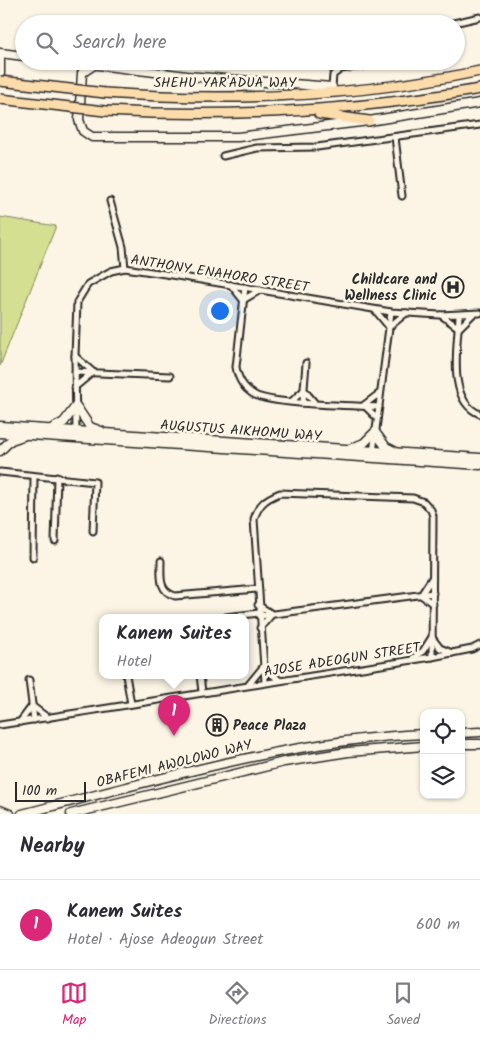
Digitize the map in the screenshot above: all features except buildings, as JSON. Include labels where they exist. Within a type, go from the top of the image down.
[{"type":"highway","name":"SHEHU YAR'ADUA WAY","points":[[0,81],[105,93],[240,98],[376,88],[480,71]]},
{"type":"highway","points":[[332,87],[376,88]]},
{"type":"highway","points":[[0,98],[105,110],[187,114],[294,112],[392,104],[480,89]]},
{"type":"highway","points":[[294,112],[369,121]]},
{"type":"street","points":[[465,21],[480,18]]},
{"type":"street","points":[[0,53],[15,55]]},
{"type":"street","points":[[0,59],[0,74]]},
{"type":"street","points":[[87,70],[82,74],[79,120],[83,131],[92,137],[238,137],[369,121],[480,103]]},
{"type":"street","points":[[135,70],[184,76],[332,87],[333,74],[339,70]]},
{"type":"street","points":[[223,156],[258,148],[317,147],[480,124]]},
{"type":"street","points":[[395,137],[402,196]]},
{"type":"street","points":[[110,201],[123,247],[125,268]]},
{"type":"street","name":"ANTHONY ENAHORO STREET","points":[[76,436],[76,309],[81,295],[88,284],[97,277],[111,271],[125,268],[231,284],[391,312],[440,315],[480,313]]},
{"type":"street","points":[[231,284],[243,300]]},
{"type":"street","points":[[245,287],[236,367],[242,384],[255,395],[292,401],[379,406]]},
{"type":"street","points":[[243,300],[260,290]]},
{"type":"street","points":[[375,310],[389,327]]},
{"type":"street","points":[[373,454],[391,312]]},
{"type":"street","points":[[389,327],[406,313]]},
{"type":"street","points":[[459,328],[473,314]]},
{"type":"street","points":[[440,315],[459,328]]},
{"type":"street","points":[[459,315],[457,382],[460,395],[465,404],[480,414]]},
{"type":"street","points":[[75,356],[93,372]]},
{"type":"street","points":[[303,402],[306,363]]},
{"type":"street","points":[[75,372],[170,376]]},
{"type":"street","points":[[75,387],[93,372]]},
{"type":"street","points":[[292,401],[304,390]]},
{"type":"street","points":[[304,390],[314,402]]},
{"type":"street","points":[[364,405],[380,393]]},
{"type":"street","points":[[364,405],[377,418]]},
{"type":"street","points":[[47,430],[64,422],[76,406],[90,427],[109,434]]},
{"type":"street","name":"AUGUSTUS AIKHOMU WAY","points":[[0,426],[47,430],[76,436],[109,434],[348,449],[373,454],[399,453],[480,463]]},
{"type":"street","points":[[348,449],[364,443],[375,432]]},
{"type":"street","points":[[375,432],[386,447],[399,453]]},
{"type":"street","name":"AUGUSTUS AIKHOMU WAY","points":[[0,433],[373,454],[480,463]]},
{"type":"street","points":[[0,451],[11,440],[27,435]]},
{"type":"street","points":[[0,472],[95,482],[93,531]]},
{"type":"street","points":[[33,557],[34,476]]},
{"type":"street","points":[[54,541],[57,477]]},
{"type":"street","points":[[265,682],[258,605],[254,519],[258,506],[268,498],[280,493],[398,496],[424,502],[431,510],[433,516],[432,657]]},
{"type":"street","points":[[160,561],[162,586],[167,592],[175,596],[257,589]]},
{"type":"street","points":[[421,595],[433,578]]},
{"type":"street","points":[[249,615],[272,614],[433,593]]},
{"type":"street","points":[[421,595],[432,604]]},
{"type":"street","points":[[258,605],[272,614]]},
{"type":"street","points":[[260,628],[272,614]]},
{"type":"street","points":[[432,637],[440,648],[452,653]]},
{"type":"street","points":[[409,660],[423,651],[432,637]]},
{"type":"street","name":"AJOSE ADEOGUN STREET","points":[[0,725],[432,657],[472,649],[480,645]]},
{"type":"street","points":[[264,668],[280,680]]},
{"type":"street","points":[[249,685],[264,668]]},
{"type":"street","points":[[127,679],[131,704]]},
{"type":"street","points":[[200,679],[202,692]]},
{"type":"street","points":[[29,680],[34,720]]},
{"type":"street","points":[[32,706],[48,718]]},
{"type":"street","points":[[20,722],[32,706]]},
{"type":"street","points":[[465,732],[480,732]]},
{"type":"street","name":"OBAFEMI AWOLOWO WAY","points":[[22,814],[279,751],[390,735],[420,734]]},
{"type":"street","points":[[465,744],[480,744]]},
{"type":"street","name":"OBAFEMI AWOLOWO WAY","points":[[72,814],[284,762],[348,752],[420,746]]},
{"type":"street","points":[[0,810],[10,814]]},
{"type":"shaded area","name":"Childcare and Wellness Clinic","points":[[444,280],[462,280],[463,294],[442,294]]},
{"type":"green space","points":[[0,217],[56,226],[0,366]]},
{"type":"place","name":"Childcare and Wellness Clinic","points":[[453,287]]},
{"type":"place","name":"Peace Plaza","points":[[217,725]]},
{"type":"place","name":"Kanem Suites","points":[[174,736]]}]
